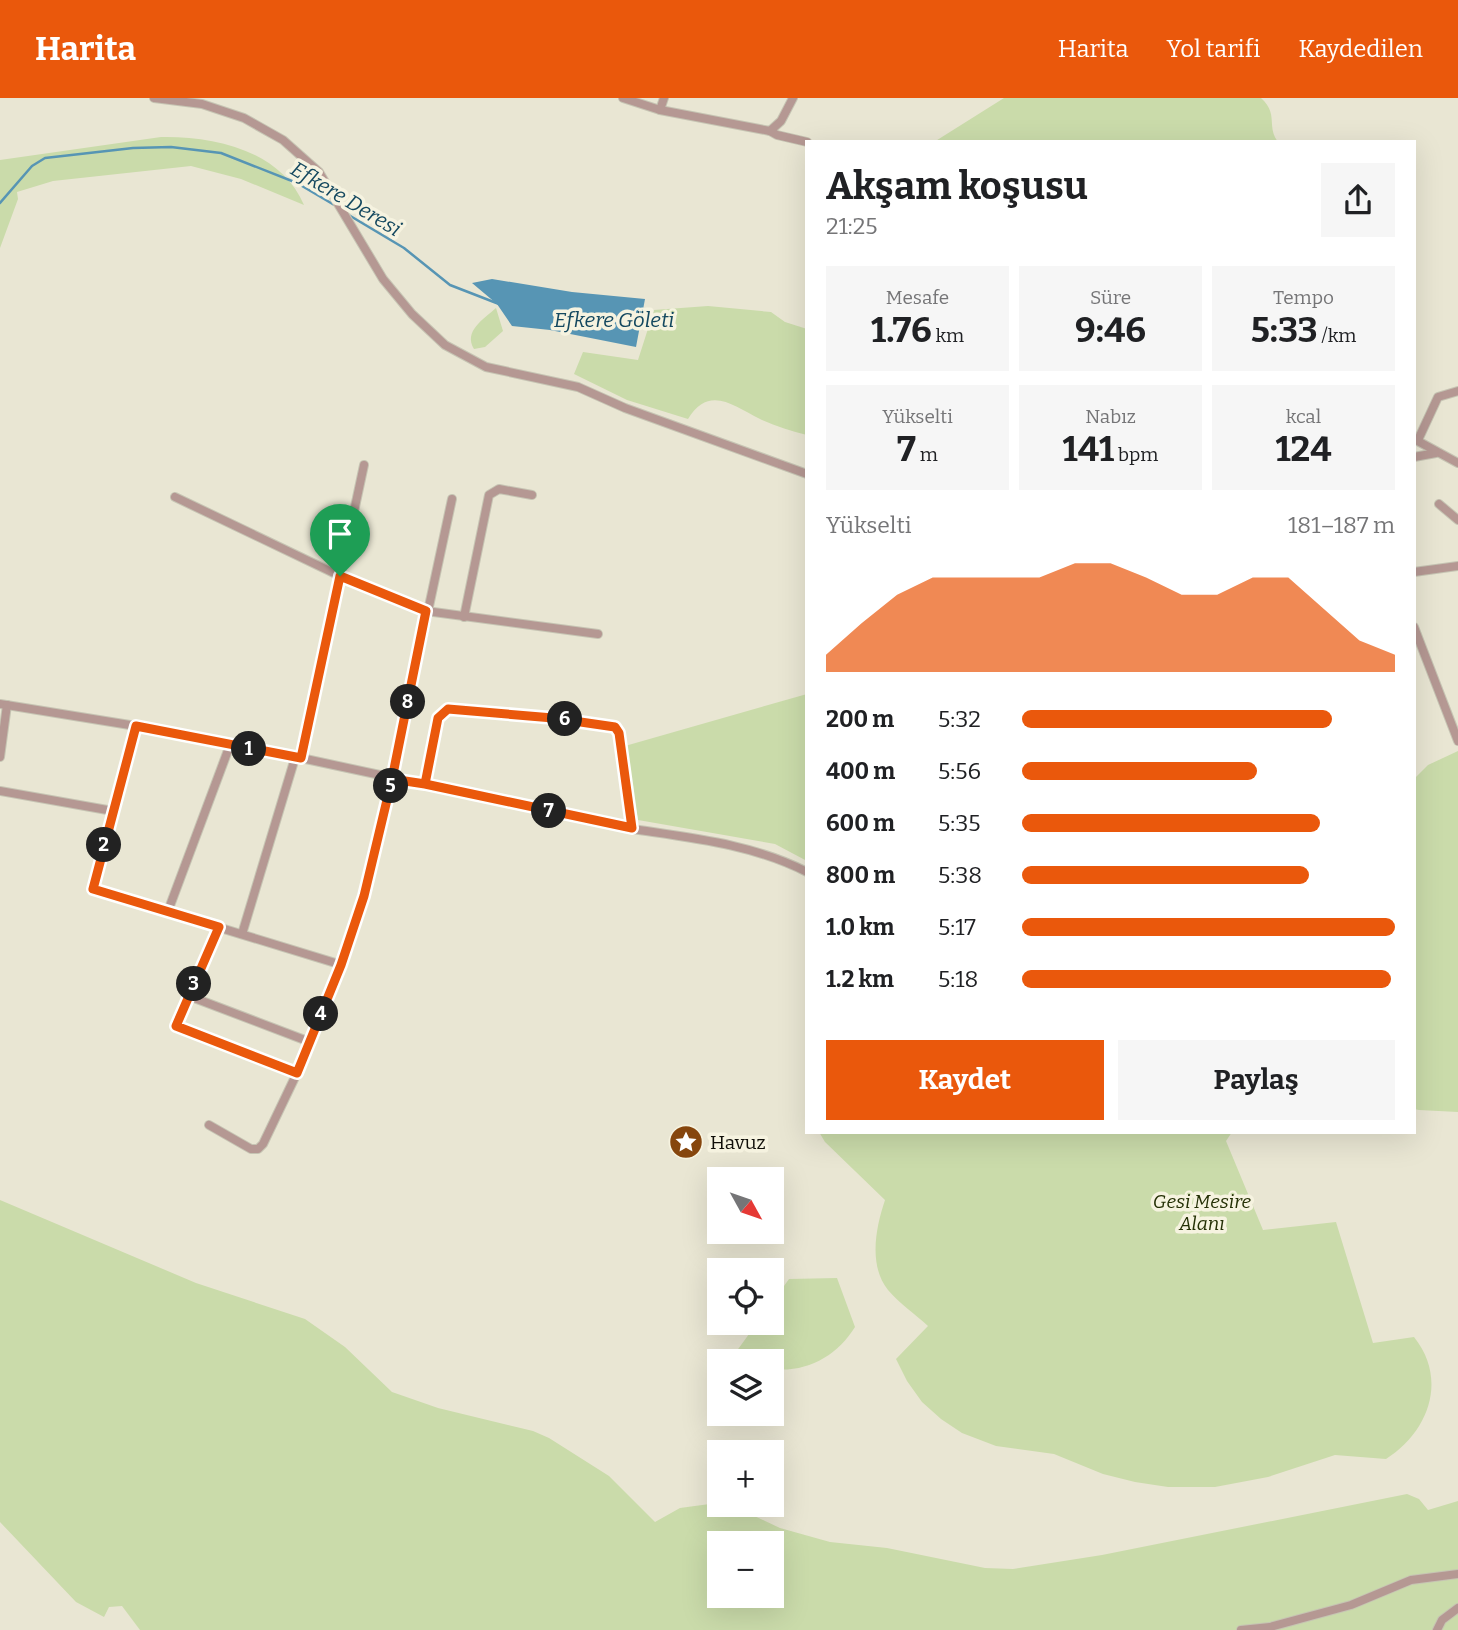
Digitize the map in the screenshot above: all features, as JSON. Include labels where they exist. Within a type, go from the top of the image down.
[{"type":"street","points":[[153,98],[202,104],[243,118],[283,139],[319,172],[383,279],[412,314],[445,345],[486,367],[578,387],[625,408],[805,473]]},
{"type":"street","points":[[623,98],[660,110],[770,131],[783,138],[805,142]]},
{"type":"street","points":[[660,110],[664,98]]},
{"type":"street","points":[[770,131],[780,121],[793,98]]},
{"type":"street","points":[[1458,391],[1438,397],[1416,439],[1436,453],[1458,463]]},
{"type":"street","points":[[1416,457],[1436,453]]},
{"type":"street","points":[[242,934],[298,758],[364,465]]},
{"type":"street","points":[[464,617],[489,495],[499,489],[532,495]]},
{"type":"street","points":[[174,497],[340,576],[426,611],[598,634]]},
{"type":"street","points":[[209,1125],[251,1149],[258,1149],[263,1144],[297,1073],[341,965],[364,896],[392,779],[452,499]]},
{"type":"street","points":[[1439,504],[1458,520]]},
{"type":"street","points":[[1416,572],[1458,566]]},
{"type":"street","points":[[1416,632],[1458,741]]},
{"type":"street","points":[[0,758],[4,704],[136,726],[632,828],[746,848],[805,871]]},
{"type":"street","points":[[425,784],[438,718],[448,709],[612,726],[619,733],[632,828]]},
{"type":"street","points":[[136,726],[93,889],[341,965]]},
{"type":"street","points":[[168,911],[230,745]]},
{"type":"street","points":[[0,791],[114,811]]},
{"type":"street","points":[[219,927],[176,1026],[297,1073]]},
{"type":"street","points":[[189,996],[310,1042]]},
{"type":"street","points":[[1241,1630],[1269,1627],[1351,1605],[1411,1580],[1458,1574]]},
{"type":"street","points":[[1437,1630],[1442,1619],[1458,1608]]},
{"type":"green space","points":[[1004,98],[1261,98],[1270,109],[1277,140],[937,140]]},
{"type":"green space","points":[[161,137],[182,137],[224,144],[263,159],[280,171],[294,187],[304,205],[241,179],[191,166],[53,181],[17,192],[18,199],[0,248],[0,160]]},
{"type":"green space","points":[[708,306],[771,312],[785,322],[805,328],[805,434],[771,424],[722,401],[704,402],[688,419],[627,400],[574,374],[583,352],[638,360],[654,310]]},
{"type":"green space","points":[[496,308],[503,331],[485,347],[474,349],[471,343],[473,331]]},
{"type":"green space","points":[[805,695],[805,860],[775,844],[638,820],[625,746]]},
{"type":"green space","points":[[1458,751],[1458,1112],[1416,1109],[1416,777],[1428,765]]},
{"type":"green space","name":"Gesi Mesire Alanı","points":[[820,1134],[1231,1134],[1226,1141],[1263,1230],[1336,1222],[1373,1343],[1414,1337],[1430,1370],[1429,1404],[1423,1420],[1401,1448],[1386,1459],[1335,1455],[1268,1477],[1215,1487],[1168,1487],[1135,1482],[1103,1474],[1054,1454],[996,1446],[962,1433],[922,1402],[896,1359],[928,1326],[888,1290],[878,1269],[877,1234],[885,1200],[825,1142]]},
{"type":"green space","points":[[0,1200],[196,1283],[305,1319],[345,1347],[392,1392],[438,1408],[533,1431],[549,1438],[609,1476],[655,1522],[680,1508],[707,1504],[707,1517],[756,1517],[780,1528],[830,1542],[887,1548],[985,1568],[1013,1569],[1102,1555],[1407,1494],[1419,1499],[1428,1510],[1458,1501],[1458,1630],[140,1630],[122,1606],[109,1607],[104,1617],[76,1602],[0,1522]]},
{"type":"green space","points":[[837,1278],[855,1327],[830,1354],[809,1365],[785,1370],[784,1349],[738,1349],[748,1335],[784,1335],[784,1286],[789,1279]]},
{"type":"water","name":"Efkere Göleti","points":[[492,279],[572,292],[645,299],[636,347],[550,330],[512,326],[497,304],[472,283]]},
{"type":"waterway","name":"Efkere Deresi","points":[[0,203],[32,166],[45,158],[133,148],[171,147],[221,153],[297,183],[336,206]]},
{"type":"waterway","name":"Efkere Deresi","points":[[347,214],[404,248],[450,285],[499,304]]},
{"type":"place","name":"Havuz","points":[[686,1142]]},
{"type":"route","points":[[340,576],[301,758],[136,726],[93,889],[219,927],[176,1026],[297,1073],[341,965],[364,896],[392,779],[425,784],[438,718],[443,711],[448,709],[503,713],[615,727],[619,733],[632,828],[392,779],[426,611],[340,576]]}]
